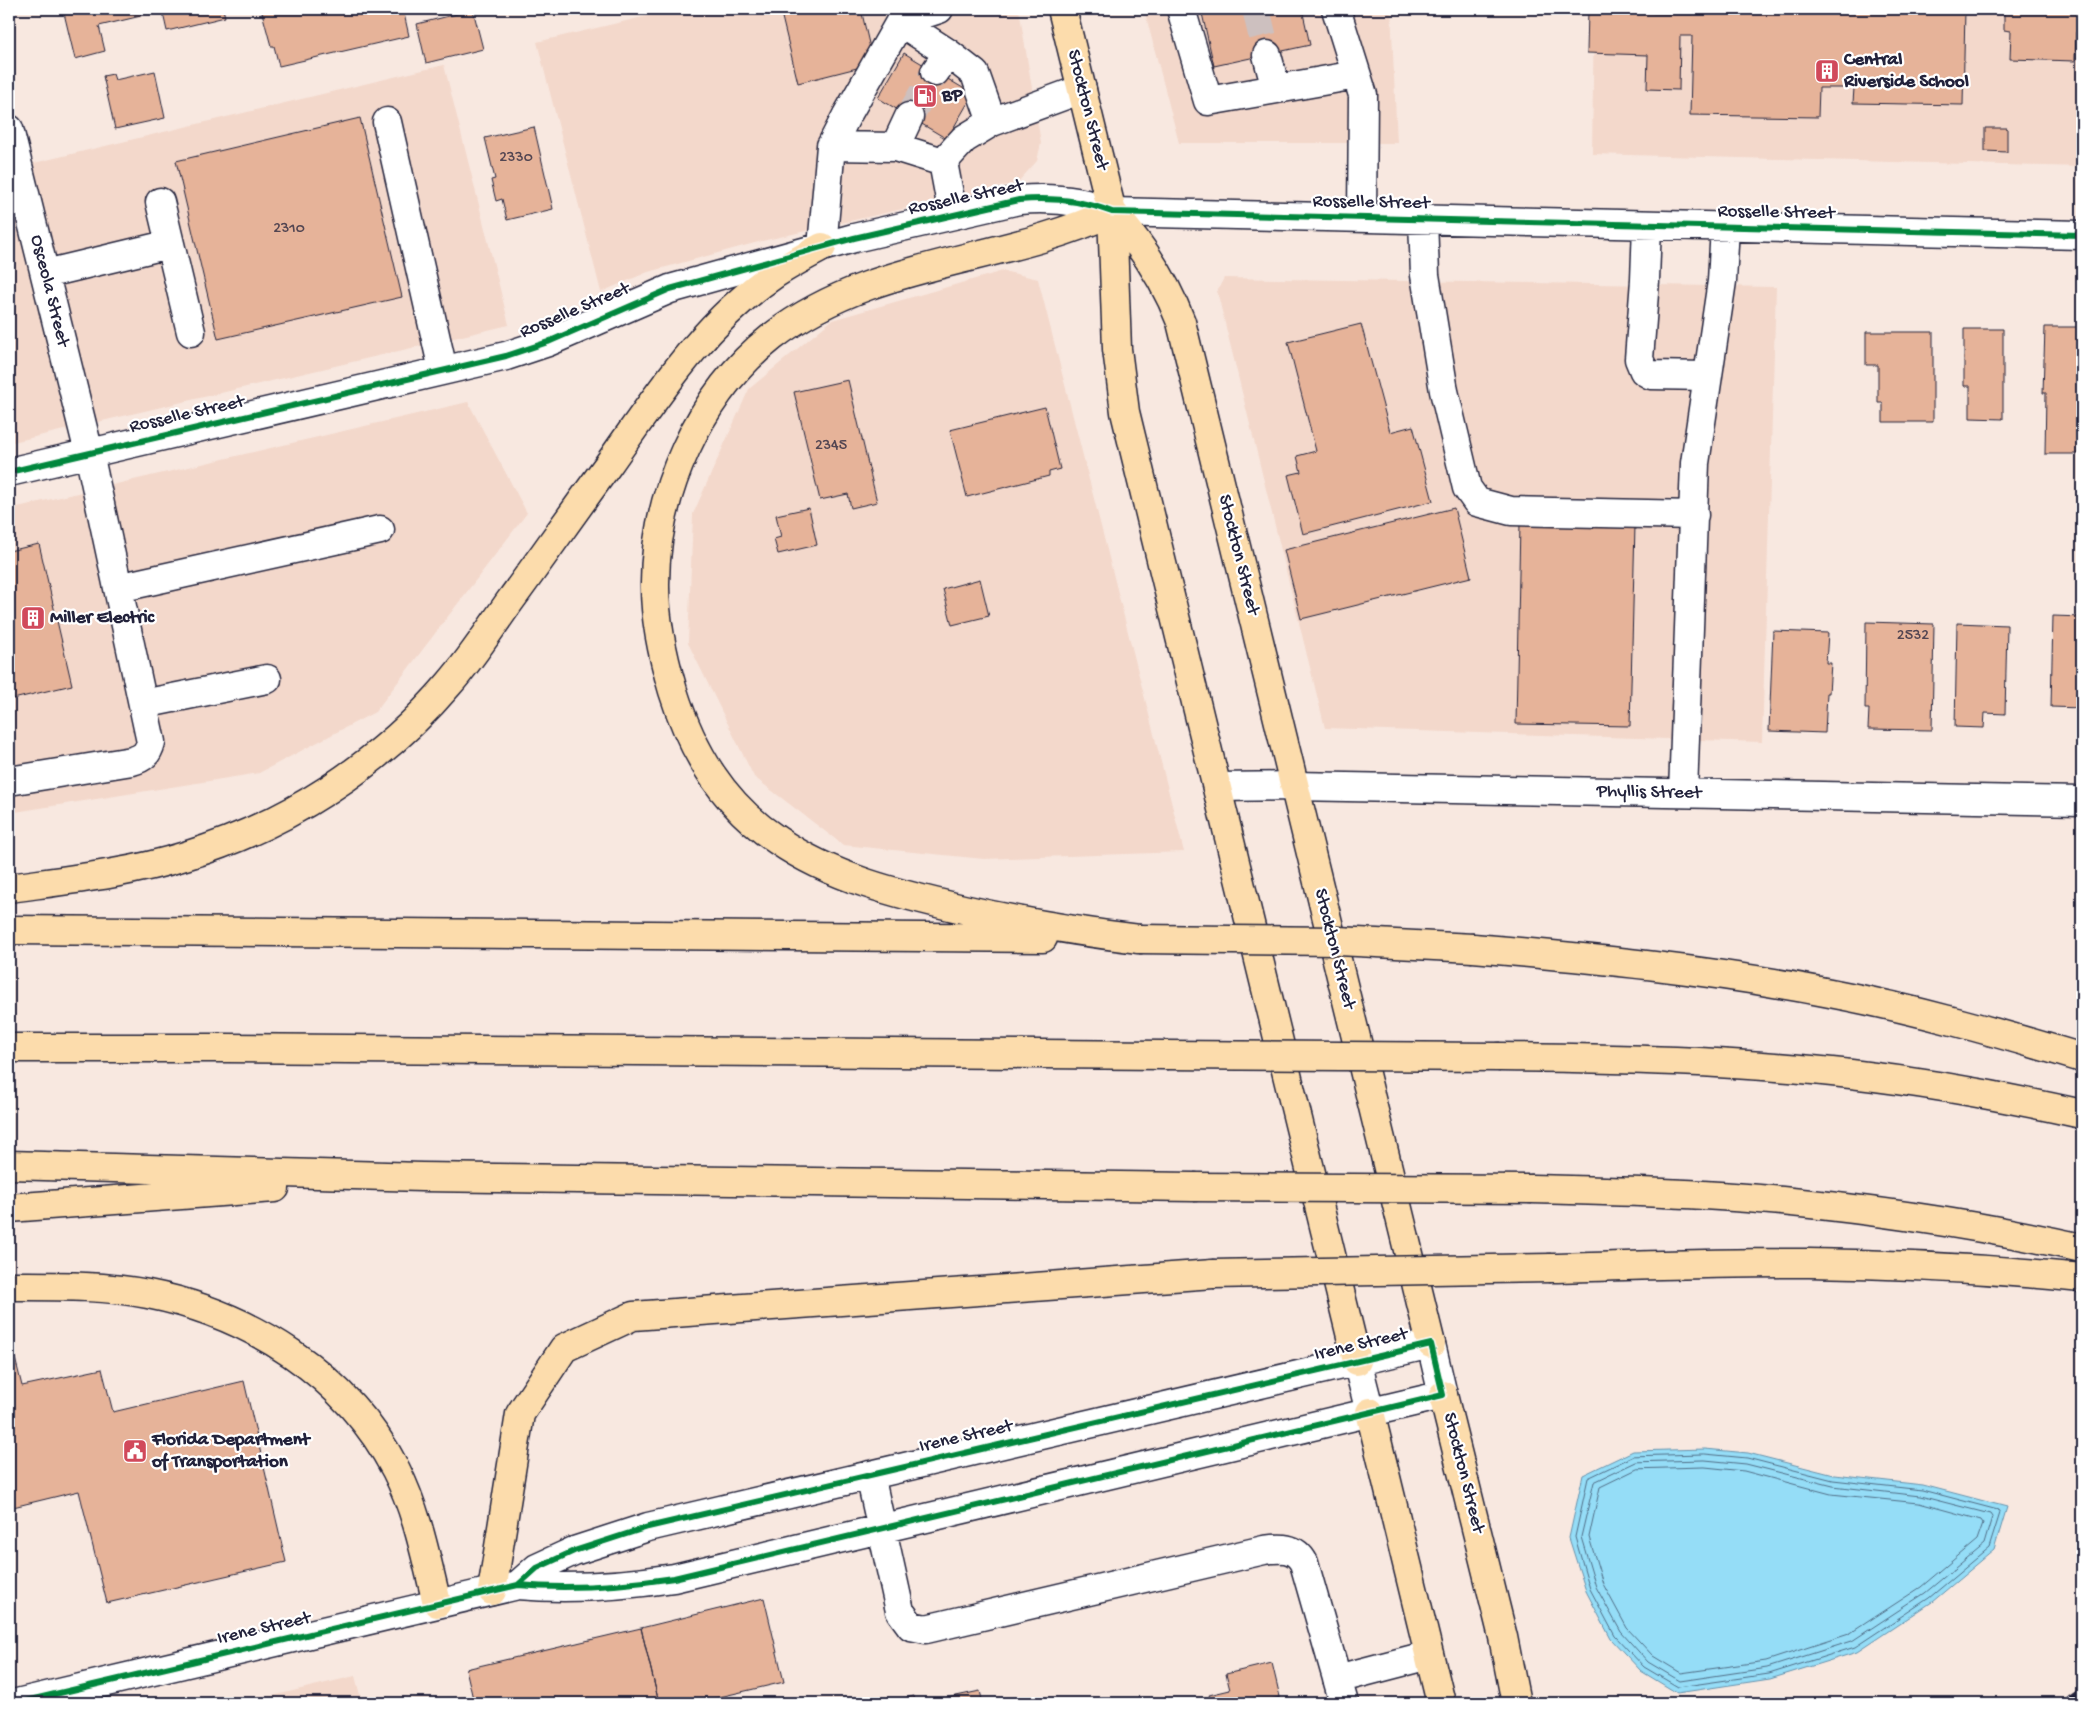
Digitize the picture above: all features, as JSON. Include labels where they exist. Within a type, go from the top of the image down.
[{"type":"main road","name":"Stockton Street","points":[[1062,9],[1112,212],[1117,349],[1120,384],[1126,412],[1357,1361]]},
{"type":"main road","name":"Stockton Street","points":[[1112,212],[1153,262],[1174,303],[1181,322],[1431,1344]]},
{"type":"main road","points":[[1112,212],[1044,238],[893,276],[858,288],[811,310],[770,338],[739,368],[724,387],[709,408],[685,452],[667,501],[662,522],[655,587],[663,656],[683,722],[696,749],[713,780],[726,796],[742,812],[777,840],[796,852],[838,873],[915,898],[1061,929],[1139,938]]},
{"type":"main road","points":[[9,888],[150,865],[184,857],[250,833],[312,801],[362,766],[422,713],[455,677],[656,396],[694,348],[732,309],[767,281],[822,247]]},
{"type":"main road","points":[[9,930],[1329,940],[1473,948],[1690,970],[1830,993],[1965,1024],[2082,1058]]},
{"type":"main road","points":[[9,1048],[1500,1057],[1700,1062],[1843,1073],[1968,1092],[2082,1114]]},
{"type":"main road","points":[[9,1165],[422,1177],[1194,1187],[1532,1188],[1708,1196],[1845,1208],[1991,1230],[2082,1248]]},
{"type":"main road","points":[[9,1181],[422,1177]]},
{"type":"main road","points":[[9,1208],[422,1177]]},
{"type":"main road","points":[[492,1591],[520,1414],[564,1348],[633,1316],[1213,1274],[1807,1263],[1973,1268],[2082,1278]]},
{"type":"main road","points":[[9,1286],[119,1290],[174,1299],[246,1326],[269,1338],[310,1366],[327,1380],[357,1412],[395,1469],[414,1516],[437,1603]]},
{"type":"main road","name":"Stockton Street","points":[[1443,1394],[1503,1637],[1516,1703]]},
{"type":"main road","name":"Stockton Street","points":[[1370,1412],[1441,1703]]},
{"type":"street","points":[[822,247],[831,146],[846,115],[900,22],[939,9]]},
{"type":"street","points":[[1182,9],[1208,101],[1356,74]]},
{"type":"street","points":[[1336,9],[1362,95],[1362,218]]},
{"type":"street","points":[[900,22],[942,62],[975,74],[992,122]]},
{"type":"street","points":[[1267,54],[1276,89]]},
{"type":"street","points":[[943,162],[964,139],[992,122],[1082,90]]},
{"type":"street","points":[[895,148],[909,117]]},
{"type":"street","points":[[387,122],[443,370]]},
{"type":"street","name":"Osceola Street","points":[[9,129],[89,453],[151,742],[149,751],[142,758],[132,762],[9,781]]},
{"type":"street","points":[[831,146],[895,148],[943,162]]},
{"type":"street","points":[[943,162],[953,215]]},
{"type":"street","name":"Rosselle Street","points":[[9,472],[506,356],[548,342],[670,288],[822,247],[1019,200],[1037,198],[1077,201],[1112,212],[2082,235]]},
{"type":"street","points":[[160,202],[191,332]]},
{"type":"street","points":[[1423,219],[1425,275],[1444,391],[1470,495],[1477,502],[1511,512],[1694,515]]},
{"type":"street","points":[[1647,224],[1639,360],[1644,371],[1652,375],[1708,376]]},
{"type":"street","points":[[1683,793],[1695,463],[1722,281],[1725,227]]},
{"type":"street","points":[[45,274],[170,244]]},
{"type":"street","points":[[118,588],[380,530]]},
{"type":"street","points":[[143,704],[267,679]]},
{"type":"street","name":"Phyllis Street","points":[[1217,787],[1294,786],[2082,801]]},
{"type":"street","name":"Irene Street","points":[[518,1585],[537,1568],[610,1538],[648,1527],[1431,1344]]},
{"type":"street","name":"Stockton Street","points":[[1431,1344],[1443,1394]]},
{"type":"street","name":"Stockton Street","points":[[1357,1361],[1370,1412]]},
{"type":"street","name":"Irene Street","points":[[17,1703],[518,1585],[548,1588],[586,1588],[665,1580],[1443,1394]]},
{"type":"street","points":[[870,1475],[900,1611],[910,1626],[926,1629],[1264,1550],[1283,1548],[1293,1551],[1300,1556],[1304,1563],[1340,1691],[1429,1655]]},
{"type":"shaded area","points":[[677,9],[1019,9],[1041,143],[1037,161],[1017,183],[762,241],[648,272],[601,292],[537,42]]},
{"type":"shaded area","points":[[1144,9],[1391,9],[1397,143],[1179,143]]},
{"type":"shaded area","points":[[1594,9],[2082,9],[2082,167],[1592,154]]},
{"type":"shaded area","points":[[444,65],[509,325],[9,443],[9,169]]},
{"type":"shaded area","points":[[1003,271],[1038,279],[1184,852],[984,859],[843,845],[754,777],[688,643],[693,514],[749,389],[832,320]]},
{"type":"shaded area","points":[[1224,278],[1776,287],[1762,742],[1325,728],[1217,291]]},
{"type":"shaded area","points":[[468,402],[527,513],[375,712],[259,773],[9,813],[9,509]]},
{"type":"shaded area","points":[[355,1676],[362,1703],[243,1703]]},
{"type":"water","points":[[1705,1449],[1748,1453],[1834,1475],[1923,1485],[2007,1507],[1994,1550],[1932,1602],[1857,1652],[1770,1679],[1677,1693],[1641,1671],[1611,1639],[1586,1591],[1569,1538],[1583,1475],[1633,1451]]},
{"type":"building","points":[[63,9],[139,9],[141,16],[99,26],[105,51],[75,59]]},
{"type":"building","points":[[162,9],[223,9],[225,17],[167,31]]},
{"type":"building","points":[[261,9],[403,9],[409,36],[279,66],[274,46],[271,46]]},
{"type":"building","points":[[780,9],[861,9],[870,48],[857,68],[798,83]]},
{"type":"building","points":[[1201,9],[1302,9],[1310,45],[1214,66]]},
{"type":"building","name":"Central Riverside School","points":[[1588,9],[1653,9],[1653,13],[1692,14],[1692,9],[1965,9],[1963,105],[1853,103],[1854,88],[1819,88],[1818,117],[1690,115],[1692,36],[1680,36],[1679,90],[1647,89],[1648,55],[1587,53]]},
{"type":"building","name":"Central Riverside School","points":[[2004,9],[2082,9],[2082,32],[2076,32],[2075,61],[2010,59],[2011,31],[2004,30]]},
{"type":"building","points":[[473,10],[483,49],[426,63],[417,24]]},
{"type":"building","name":"BP","points":[[904,53],[973,94],[947,139],[878,98]]},
{"type":"building","points":[[155,71],[165,118],[115,129],[103,76],[113,74],[115,80]]},
{"type":"building","points":[[360,118],[402,297],[218,339],[176,161]]},
{"type":"building","points":[[534,127],[553,209],[507,220],[502,199],[496,201],[491,180],[495,179],[485,138]]},
{"type":"building","points":[[1985,128],[2007,128],[2007,152],[1985,151]]},
{"type":"building","points":[[1361,324],[1390,432],[1413,426],[1433,501],[1303,534],[1288,475],[1301,472],[1297,456],[1316,451],[1288,342]]},
{"type":"building","points":[[2045,327],[2082,327],[2082,454],[2045,454],[2046,393],[2043,393]]},
{"type":"building","points":[[1964,329],[2003,329],[2003,419],[1970,418],[1970,386],[1964,386]]},
{"type":"building","points":[[1866,332],[1933,332],[1933,422],[1883,422],[1883,403],[1878,403],[1878,365],[1866,365]]},
{"type":"building","points":[[848,380],[877,502],[851,508],[848,494],[820,500],[794,392]]},
{"type":"building","points":[[1045,407],[1060,469],[1049,472],[1049,476],[967,497],[950,430]]},
{"type":"building","points":[[809,508],[817,545],[778,554],[774,539],[781,537],[776,515]]},
{"type":"building","points":[[1454,508],[1471,577],[1301,619],[1284,550]]},
{"type":"building","points":[[1520,523],[1635,525],[1630,726],[1516,724]]},
{"type":"building","name":"Miller Electric","points":[[39,544],[72,685],[9,700],[9,551]]},
{"type":"building","points":[[980,579],[989,616],[952,625],[943,589]]},
{"type":"building","points":[[2053,616],[2082,617],[2082,708],[2051,707]]},
{"type":"building","points":[[1866,622],[1934,624],[1932,730],[1868,729],[1869,709],[1865,709]]},
{"type":"building","points":[[1957,623],[2007,625],[2005,714],[1985,713],[1984,728],[1955,727]]},
{"type":"building","points":[[1773,631],[1828,633],[1826,663],[1831,663],[1825,733],[1769,731]]},
{"type":"building","name":"Florida Department of Transportation","points":[[9,1334],[22,1386],[102,1369],[113,1412],[244,1381],[286,1562],[107,1603],[79,1491],[9,1508]]},
{"type":"building","points":[[764,1598],[784,1682],[694,1703],[659,1703],[641,1628]]},
{"type":"building","points":[[641,1628],[659,1703],[474,1703],[466,1669]]},
{"type":"building","points":[[1272,1663],[1280,1697],[1272,1699],[1273,1703],[1212,1703],[1209,1695],[1230,1690],[1226,1674]]},
{"type":"building","points":[[980,1691],[983,1703],[923,1703]]},
{"type":"building","points":[[914,1696],[915,1703],[894,1703],[894,1701]]},
{"type":"tunnel","points":[[1256,9],[1267,55]]},
{"type":"tunnel","points":[[909,117],[935,72]]},
{"type":"railway","points":[[2061,1703],[2082,1688]]},
{"type":"cycle path","points":[[9,472],[506,356],[548,342],[670,289],[854,238],[1019,200],[1067,200],[1112,212],[2082,235]]},
{"type":"cycle path","points":[[17,1703],[518,1585],[596,1586],[674,1578],[1443,1395],[1431,1344],[648,1527],[574,1551],[537,1568],[518,1585]]},
{"type":"place","name":"Central Riverside School","points":[[1827,71]]},
{"type":"place","name":"BP","points":[[925,96]]},
{"type":"place","name":"Miller Electric","points":[[33,618]]},
{"type":"place","name":"Florida Department of Transportation","points":[[135,1451]]}]
